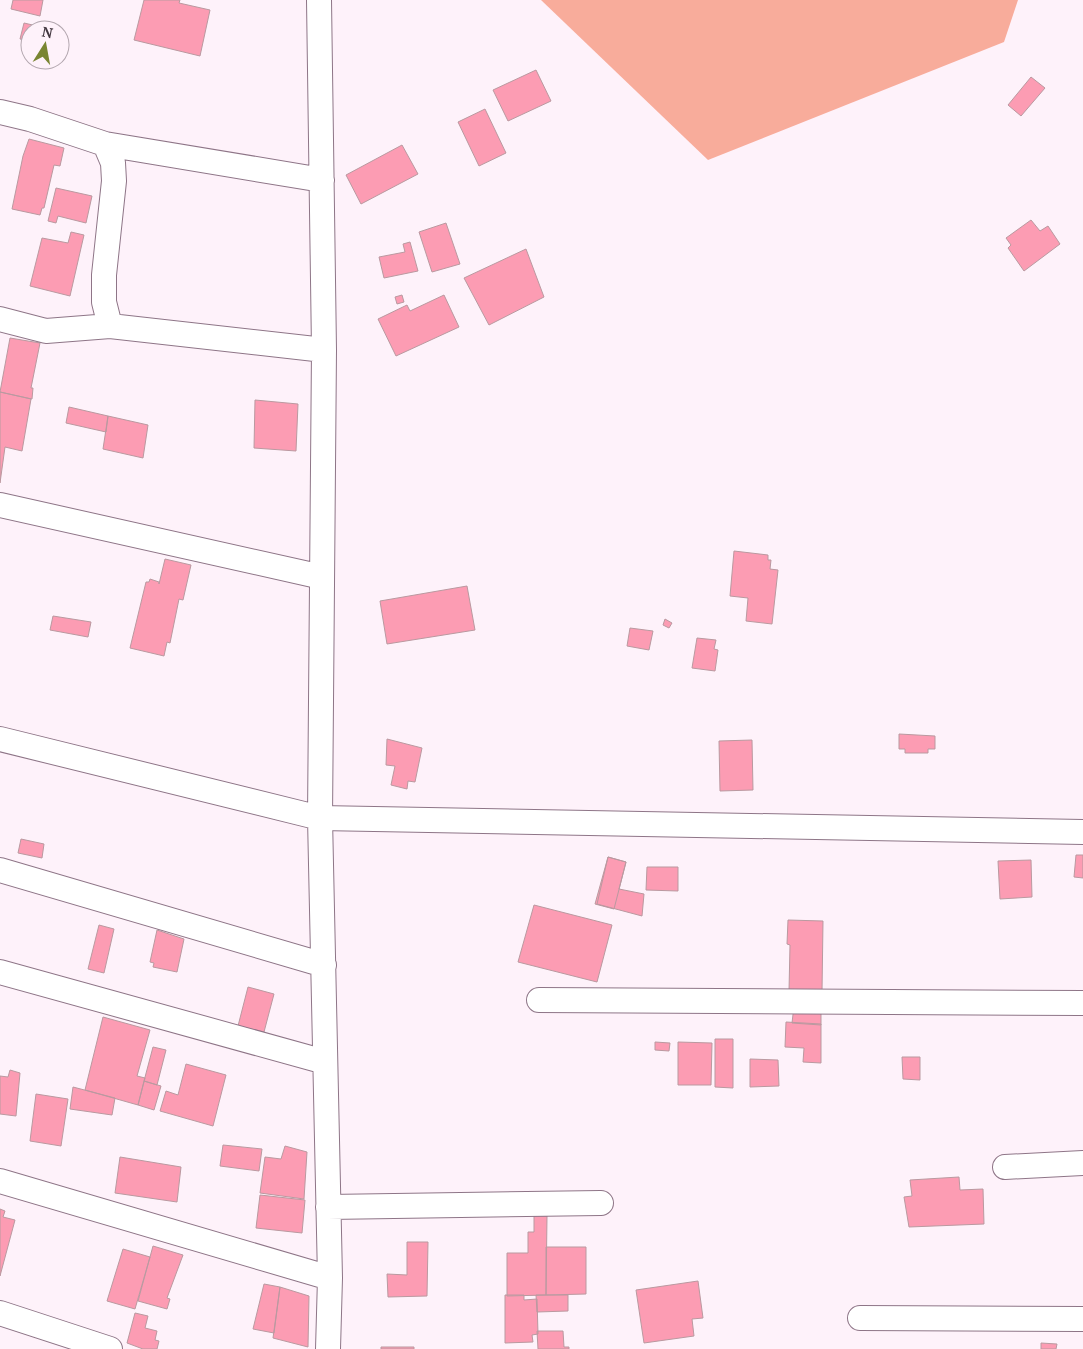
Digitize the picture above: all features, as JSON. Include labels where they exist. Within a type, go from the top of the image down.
[{"type":"street","points":[[319,0],[324,350],[320,818],[330,1278],[328,1349]]},
{"type":"street","points":[[0,112],[30,119],[105,144],[322,180]]},
{"type":"street","points":[[105,144],[113,163],[114,181],[104,275],[104,302],[110,326]]},
{"type":"street","points":[[0,320],[46,331],[110,326],[324,350]]},
{"type":"street","points":[[0,505],[322,577]]},
{"type":"street","points":[[0,739],[320,818],[1083,832]]},
{"type":"street","points":[[0,870],[324,965]]},
{"type":"street","points":[[0,972],[325,1062]]},
{"type":"street","points":[[539,1000],[1083,1003]]},
{"type":"street","points":[[1005,1168],[1083,1163]]},
{"type":"street","points":[[0,1181],[330,1278]]},
{"type":"street","points":[[328,1207],[601,1203]]},
{"type":"street","points":[[0,1314],[110,1349]]},
{"type":"street","points":[[860,1318],[1083,1319]]},
{"type":"shaded area","points":[[541,0],[1018,0],[1004,42],[708,160]]},
{"type":"building","points":[[13,0],[43,0],[40,16],[11,9]]},
{"type":"building","points":[[144,0],[180,0],[179,3],[210,10],[200,56],[134,40]]},
{"type":"building","points":[[536,70],[551,101],[508,121],[493,90]]},
{"type":"building","points":[[1031,77],[1045,88],[1021,116],[1008,105]]},
{"type":"building","points":[[485,109],[506,153],[479,166],[458,122]]},
{"type":"building","points":[[29,139],[64,148],[60,166],[54,165],[44,208],[42,208],[40,215],[12,209],[23,156]]},
{"type":"building","points":[[402,145],[418,174],[361,204],[346,175]]},
{"type":"building","points":[[56,188],[92,196],[86,223],[58,216],[56,223],[48,221]]},
{"type":"building","points":[[1031,220],[1040,231],[1048,226],[1060,244],[1024,271],[1008,248],[1011,245],[1006,238]]},
{"type":"building","points":[[446,223],[460,264],[432,272],[419,232]]},
{"type":"building","points":[[71,232],[84,235],[70,296],[30,286],[42,238],[68,243]]},
{"type":"building","points":[[410,242],[418,271],[384,278],[379,257],[405,252],[403,244]]},
{"type":"building","points":[[526,249],[544,297],[489,325],[464,278]]},
{"type":"building","points":[[402,295],[404,302],[397,304],[395,297]]},
{"type":"building","points":[[444,295],[459,327],[396,356],[378,319],[407,305],[410,311]]},
{"type":"building","points":[[10,338],[40,343],[31,388],[33,388],[32,399],[0,392]]},
{"type":"building","points":[[0,392],[31,399],[22,451],[5,447],[0,483]]},
{"type":"building","points":[[255,400],[298,404],[296,451],[254,448]]},
{"type":"building","points":[[69,407],[108,416],[106,432],[66,423]]},
{"type":"building","points":[[108,416],[148,425],[143,458],[103,449]]},
{"type":"building","points":[[734,551],[768,555],[768,560],[771,560],[770,569],[778,570],[772,624],[746,621],[748,598],[730,596]]},
{"type":"building","points":[[165,559],[191,565],[183,600],[179,599],[170,643],[167,642],[164,656],[130,648],[146,582],[149,582],[150,579],[159,582],[159,584]]},
{"type":"building","points":[[467,586],[475,630],[387,644],[380,601]]},
{"type":"building","points":[[53,616],[91,622],[88,637],[50,630]]},
{"type":"building","points":[[665,619],[672,623],[669,628],[663,625]]},
{"type":"building","points":[[630,628],[653,631],[649,650],[627,646]]},
{"type":"building","points":[[697,638],[716,640],[714,649],[718,650],[715,671],[692,668]]},
{"type":"building","points":[[899,734],[935,736],[935,749],[928,749],[928,753],[905,753],[905,749],[899,749]]},
{"type":"building","points":[[387,739],[422,748],[415,782],[408,781],[407,789],[391,785],[395,766],[386,765]]},
{"type":"building","points":[[752,740],[753,790],[720,791],[719,741]]},
{"type":"building","points":[[21,839],[44,844],[42,858],[18,853]]},
{"type":"building","points":[[1076,855],[1083,855],[1083,878],[1074,877]]},
{"type":"building","points":[[608,857],[626,862],[619,889],[644,894],[642,916],[597,904]]},
{"type":"building","points":[[608,857],[626,862],[614,909],[595,904]]},
{"type":"building","points":[[1031,860],[1032,897],[1000,899],[998,861]]},
{"type":"building","points":[[647,867],[678,867],[678,891],[646,890]]},
{"type":"building","points":[[534,905],[612,925],[597,982],[518,962]]},
{"type":"building","points":[[788,920],[823,921],[822,992],[789,991],[790,945],[787,944]]},
{"type":"building","points":[[99,925],[114,929],[104,973],[88,969]]},
{"type":"building","points":[[157,930],[184,939],[177,972],[153,967],[154,963],[150,962]]},
{"type":"building","points":[[248,987],[274,994],[264,1032],[238,1026]]},
{"type":"building","points":[[794,1006],[821,1009],[821,1025],[792,1023]]},
{"type":"building","points":[[103,1017],[150,1030],[137,1076],[145,1078],[138,1105],[85,1090]]},
{"type":"building","points":[[786,1022],[821,1024],[821,1063],[803,1062],[804,1048],[785,1047]]},
{"type":"building","points":[[715,1039],[733,1039],[733,1088],[715,1087]]},
{"type":"building","points":[[655,1042],[670,1043],[669,1051],[655,1050]]},
{"type":"building","points":[[678,1042],[712,1043],[711,1085],[678,1085]]},
{"type":"building","points":[[153,1047],[166,1050],[157,1085],[144,1081]]},
{"type":"building","points":[[902,1057],[920,1057],[920,1080],[903,1079]]},
{"type":"building","points":[[750,1059],[778,1060],[779,1086],[750,1087]]},
{"type":"building","points":[[186,1064],[226,1075],[213,1126],[160,1111],[166,1091],[178,1095]]},
{"type":"building","points":[[10,1070],[20,1073],[16,1116],[0,1114],[0,1076],[8,1077]]},
{"type":"building","points":[[144,1081],[161,1086],[154,1110],[138,1105]]},
{"type":"building","points":[[73,1087],[115,1098],[112,1115],[70,1109]]},
{"type":"building","points":[[36,1094],[68,1099],[61,1146],[30,1141]]},
{"type":"building","points":[[223,1145],[262,1149],[259,1171],[220,1166]]},
{"type":"building","points":[[285,1146],[307,1152],[304,1199],[260,1193],[265,1157],[281,1159]]},
{"type":"building","points":[[120,1157],[181,1167],[177,1202],[115,1193]]},
{"type":"building","points":[[959,1177],[960,1190],[983,1189],[984,1224],[909,1227],[904,1197],[912,1196],[910,1180]]},
{"type":"building","points":[[260,1195],[305,1200],[302,1233],[256,1228]]},
{"type":"building","points":[[0,1209],[5,1211],[3,1217],[15,1220],[0,1276]]},
{"type":"building","points":[[534,1215],[547,1216],[546,1295],[507,1296],[507,1253],[528,1253],[528,1232],[534,1232]]},
{"type":"building","points":[[407,1242],[428,1242],[427,1296],[388,1297],[387,1274],[407,1275]]},
{"type":"building","points":[[153,1246],[183,1255],[167,1298],[170,1299],[167,1309],[138,1301]]},
{"type":"building","points":[[546,1247],[586,1247],[586,1294],[546,1295]]},
{"type":"building","points":[[123,1249],[150,1257],[135,1309],[107,1301]]},
{"type":"building","points":[[698,1281],[703,1318],[692,1319],[694,1336],[644,1343],[636,1290]]},
{"type":"building","points":[[264,1284],[280,1287],[274,1333],[253,1329]]},
{"type":"building","points":[[280,1287],[309,1296],[308,1347],[273,1338]]},
{"type":"building","points":[[505,1295],[524,1295],[524,1300],[537,1299],[538,1334],[532,1335],[533,1342],[505,1343]]},
{"type":"building","points":[[536,1295],[568,1295],[568,1311],[537,1312]]},
{"type":"building","points":[[135,1313],[148,1316],[145,1328],[157,1331],[155,1340],[159,1341],[157,1349],[143,1349],[127,1343]]},
{"type":"building","points":[[537,1331],[563,1331],[564,1347],[569,1347],[569,1349],[538,1349]]},
{"type":"building","points":[[1041,1343],[1057,1344],[1056,1349],[1041,1349]]},
{"type":"building","points":[[381,1347],[414,1347],[414,1349],[381,1349]]}]
